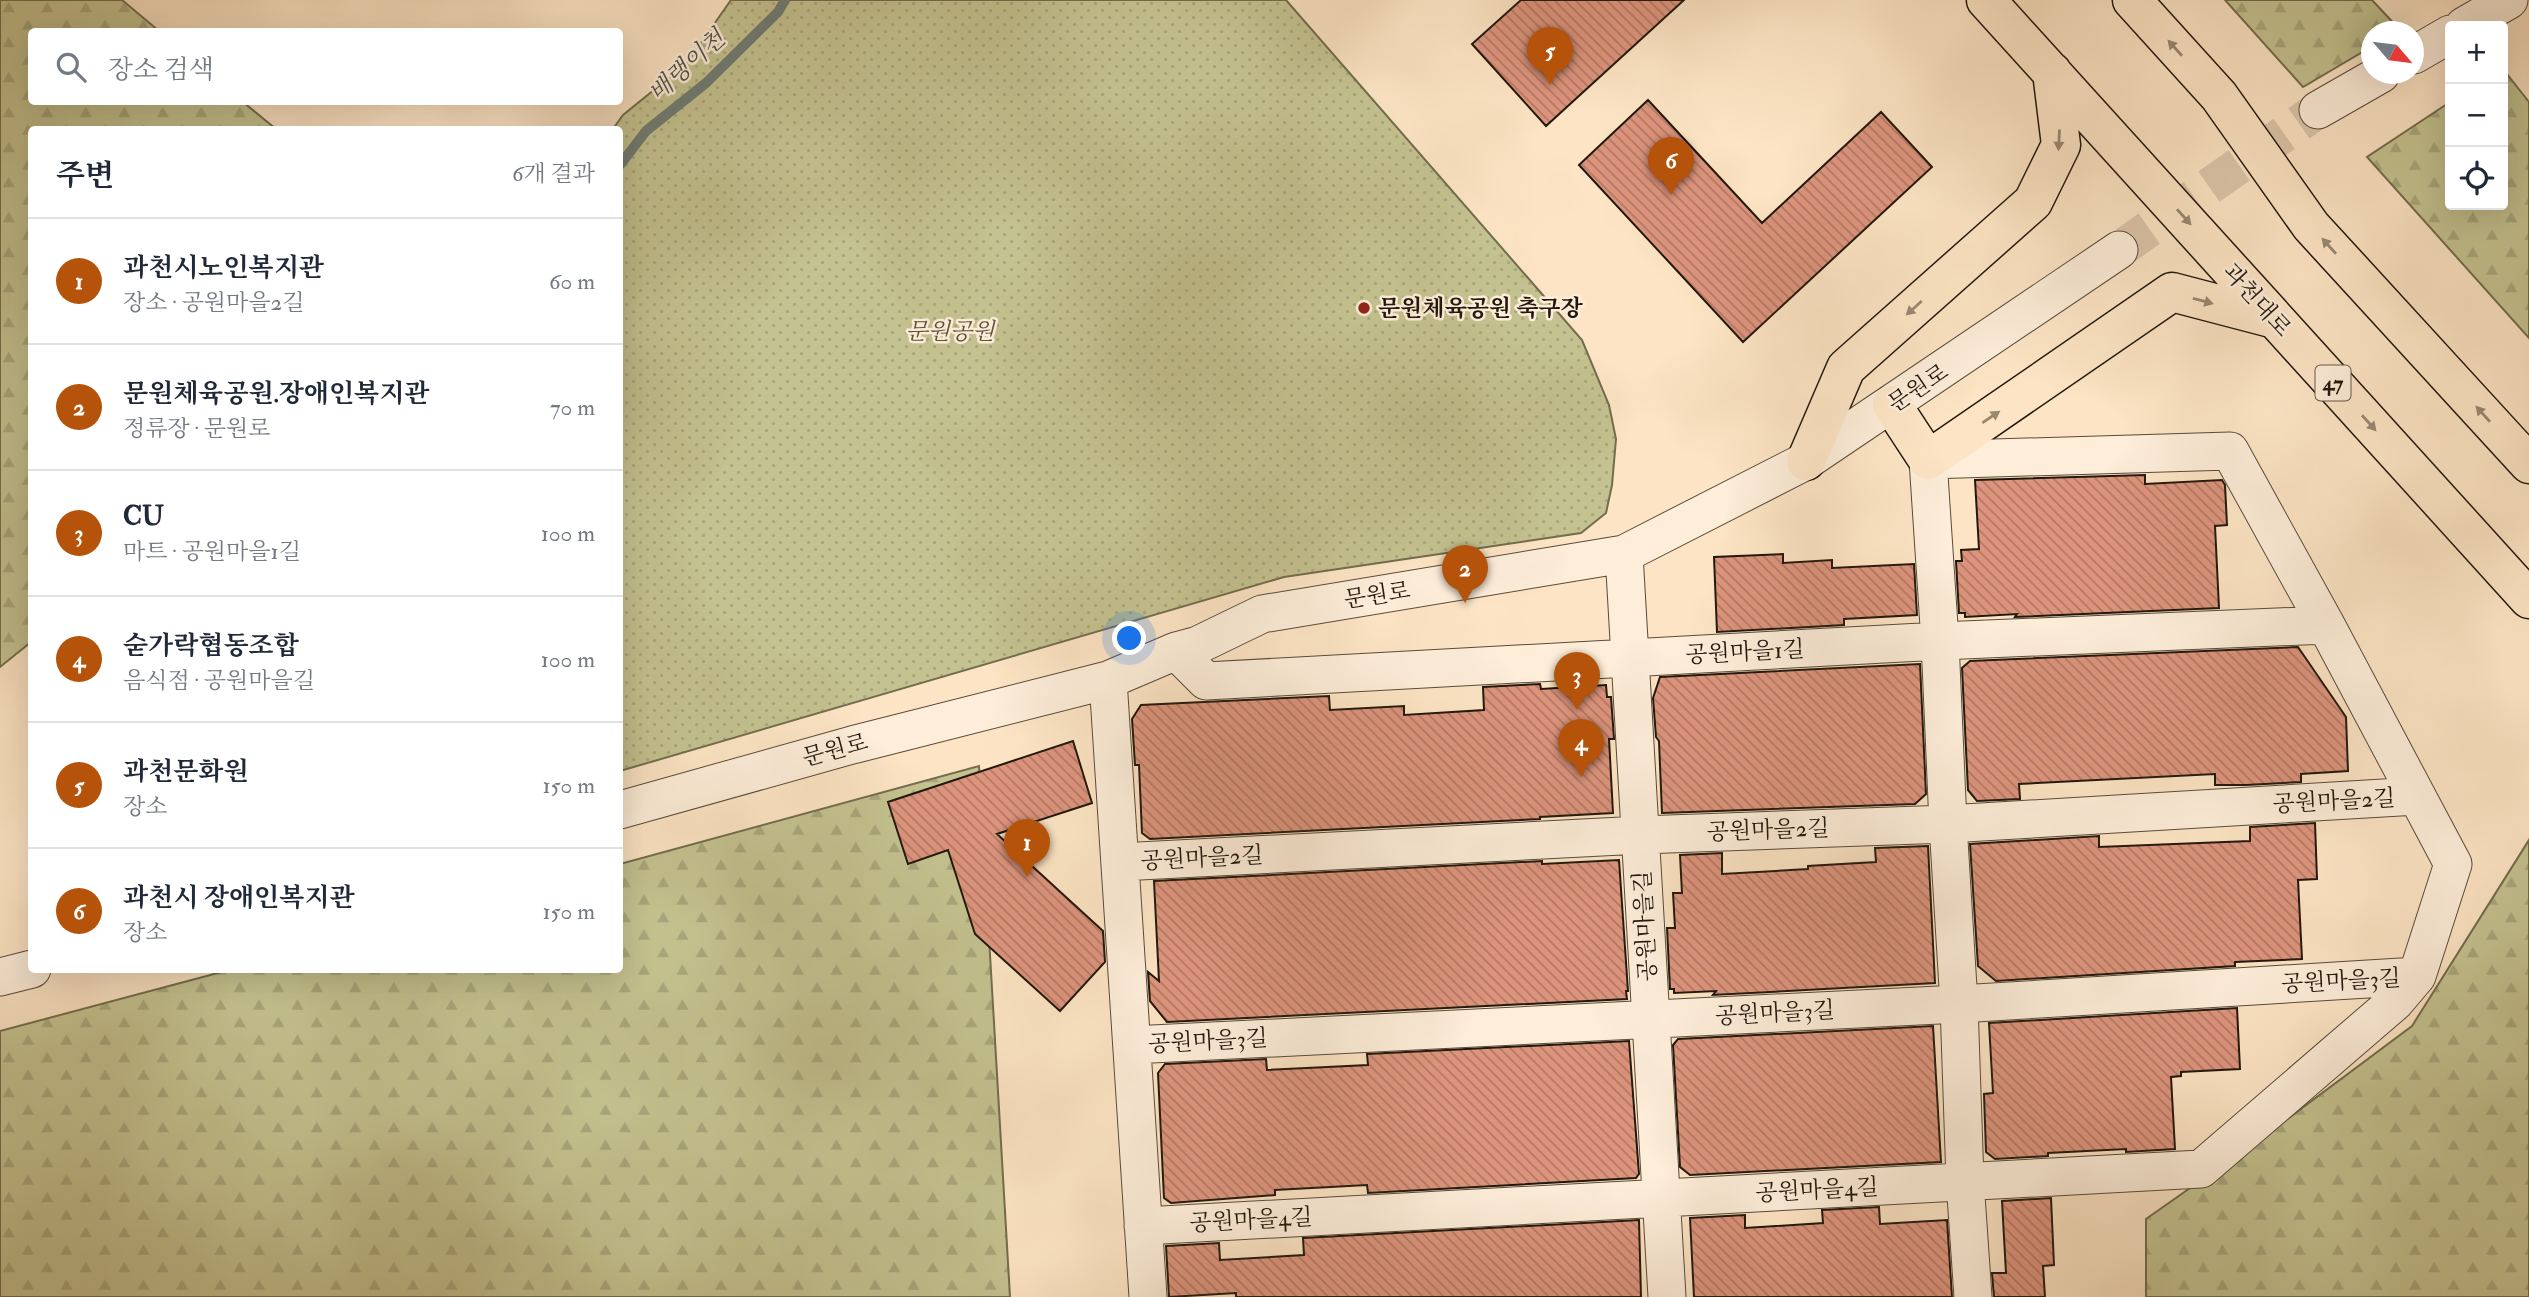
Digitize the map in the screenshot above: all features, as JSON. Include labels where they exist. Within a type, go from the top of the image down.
[{"type":"highway","name":"과천대로","points":[[1986,0],[2529,599]]},
{"type":"highway","points":[[2132,0],[2219,96],[2311,226],[2529,464]]},
{"type":"highway","points":[[1806,461],[1846,368],[2033,202],[2061,145],[2052,72]]},
{"type":"highway","points":[[1892,405],[1928,460],[2172,292],[2275,319]]},
{"type":"street","points":[[2472,21],[2509,0]]},
{"type":"street","points":[[2424,49],[2445,37]]},
{"type":"street","points":[[2318,110],[2364,84]]},
{"type":"street","name":"문원로","points":[[623,809],[852,745],[1108,680],[1176,650],[1198,645],[1262,614],[1624,554],[1806,461],[2119,250]]},
{"type":"street","points":[[1973,1297],[1965,1181],[1959,1004],[1940,641],[1928,460],[2230,451],[2326,625],[2452,864],[2417,976]]},
{"type":"street","name":"공원마을길","points":[[1624,554],[1667,1297]]},
{"type":"street","name":"공원마을1길","points":[[1176,650],[1206,681],[1940,641],[2326,625]]},
{"type":"street","points":[[1108,680],[1148,1297]]},
{"type":"street","name":"공원마을2길","points":[[1120,862],[1641,835],[1948,824],[2417,796]]},
{"type":"street","points":[[0,977],[28,970]]},
{"type":"street","name":"공원마을3길","points":[[1132,1045],[1959,1004],[2417,976]]},
{"type":"street","name":"공원마을4길","points":[[1143,1226],[2201,1169],[2395,1002],[2417,976]]},
{"type":"green space","points":[[0,0],[122,0],[155,28],[28,28],[28,105],[247,105],[272,126],[28,126],[28,644],[0,667]]},
{"type":"green space","name":"문원공원","points":[[731,0],[1286,0],[1582,340],[1609,405],[1616,439],[1612,485],[1606,513],[1581,533],[1284,577],[623,770],[623,126],[615,126],[623,115],[686,64]]},
{"type":"green space","points":[[2225,0],[2372,0],[2392,21],[2361,21],[2361,53],[2303,87]]},
{"type":"green space","points":[[2508,75],[2529,102],[2529,338],[2367,157],[2445,105],[2445,210],[2508,210]]},
{"type":"green space","points":[[979,766],[1010,1297],[0,1297],[0,1031],[218,973],[623,973],[623,863]]},
{"type":"green space","points":[[2529,840],[2529,1297],[2146,1297],[2146,1219],[2274,1129],[2412,1026]]},
{"type":"building","points":[[1521,0],[1684,0],[1546,126],[1472,44]]},
{"type":"building","points":[[1648,100],[1762,223],[1881,112],[1932,167],[1743,342],[1579,165]]},
{"type":"building","points":[[2145,475],[2145,484],[2222,480],[2225,485],[2227,525],[2215,526],[2219,608],[2015,617],[2017,614],[1965,617],[1965,613],[1959,613],[1956,561],[1962,561],[1961,550],[1979,549],[1975,480]]},
{"type":"building","points":[[1783,554],[1783,563],[1832,560],[1832,568],[1914,564],[1917,615],[1844,619],[1844,625],[1717,632],[1714,557]]},
{"type":"building","points":[[2298,647],[2346,717],[2348,771],[2301,774],[2301,782],[2246,785],[2215,785],[2215,774],[2019,784],[2020,799],[1977,801],[1968,790],[1962,668],[1970,661]]},
{"type":"building","points":[[1920,664],[1926,794],[1915,804],[1662,813],[1659,741],[1656,737],[1653,698],[1660,677]]},
{"type":"building","points":[[1540,684],[1541,689],[1606,685],[1607,697],[1611,697],[1614,739],[1609,739],[1613,813],[1150,839],[1142,833],[1139,765],[1135,765],[1132,719],[1141,705],[1329,696],[1330,710],[1404,706],[1404,715],[1484,710],[1483,687]]},
{"type":"building","points":[[1073,741],[1092,803],[997,834],[1103,931],[1105,962],[1060,1011],[975,934],[948,850],[908,864],[888,802]]},
{"type":"building","points":[[2315,823],[2317,879],[2298,880],[2302,959],[2235,962],[2235,966],[1996,981],[1978,966],[1970,844],[2099,836],[2099,847],[2250,841],[2250,827]]},
{"type":"building","points":[[1928,846],[1935,983],[1713,995],[1716,991],[1674,993],[1674,989],[1670,989],[1667,928],[1675,928],[1673,893],[1682,893],[1680,855],[1722,853],[1722,874],[1876,862],[1875,848]]},
{"type":"building","points":[[1619,860],[1627,999],[1167,1022],[1150,1001],[1148,972],[1159,981],[1154,881],[1542,861],[1542,864]]},
{"type":"building","points":[[2237,1008],[2240,1069],[2181,1072],[2181,1076],[2171,1077],[2175,1149],[2048,1153],[2048,1156],[1995,1159],[1986,1152],[1984,1094],[1993,1093],[1989,1023]]},
{"type":"building","points":[[1933,1026],[1941,1162],[1690,1175],[1680,1167],[1673,1045],[1678,1039]]},
{"type":"building","points":[[1629,1041],[1639,1174],[1636,1178],[1368,1193],[1367,1185],[1275,1190],[1275,1195],[1171,1203],[1164,1198],[1158,1073],[1165,1064],[1266,1059],[1267,1070],[1368,1065],[1367,1054]]},
{"type":"building","points":[[2051,1198],[2054,1265],[2043,1266],[2045,1297],[1994,1297],[1992,1273],[2006,1273],[2002,1201]]},
{"type":"building","points":[[1879,1207],[1880,1224],[1947,1220],[1952,1297],[1694,1297],[1690,1218],[1745,1215],[1745,1228],[1823,1223],[1822,1210]]},
{"type":"building","points":[[1639,1220],[1641,1297],[1236,1297],[1236,1293],[1169,1297],[1166,1246],[1219,1243],[1220,1260],[1304,1255],[1303,1238]]},
{"type":"waterway","name":"배랭이천","points":[[623,161],[646,131],[706,83],[778,12],[785,0]]},
{"type":"tunnel","points":[[2119,250],[2318,110]]},
{"type":"place","name":"과천문화원","points":[[1550,85]]},
{"type":"place","name":"과천시 장애인복지관","points":[[1671,195]]},
{"type":"place","name":"문원체육공원 축구장","points":[[1364,308]]},
{"type":"place","name":"문원체육공원.장애인복지관","points":[[1465,603]]},
{"type":"place","name":"CU","points":[[1577,710]]},
{"type":"place","name":"숟가락협동조합","points":[[1581,777]]},
{"type":"place","name":"과천시노인복지관","points":[[1027,877]]}]
